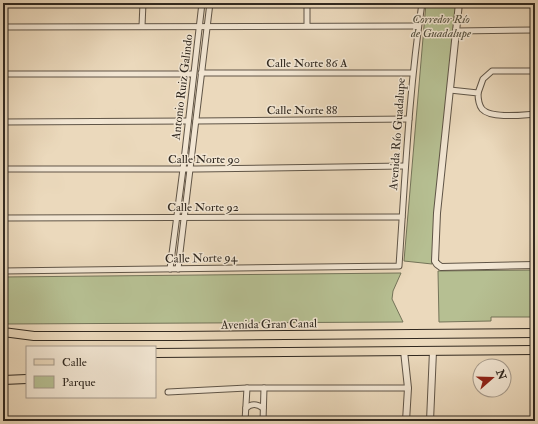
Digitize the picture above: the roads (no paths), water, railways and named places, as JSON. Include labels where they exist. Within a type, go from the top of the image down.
[{"type":"main road","name":"Avenida Gran Canal","points":[[3,332],[34,336],[535,333]]},
{"type":"main road","points":[[156,353],[535,350]]},
{"type":"main road","points":[[3,380],[26,379]]},
{"type":"street","points":[[142,26],[143,3]]},
{"type":"street","name":"Antonio Ruiz Galindo","points":[[170,269],[202,3]]},
{"type":"street","name":"Antonio Ruiz Galindo","points":[[178,269],[210,3]]},
{"type":"street","points":[[307,3],[307,25]]},
{"type":"street","name":"Avenida Río Guadalupe","points":[[399,266],[404,166],[412,73],[422,3]]},
{"type":"street","points":[[459,3],[437,213],[436,264],[441,267],[535,266]]},
{"type":"street","points":[[3,27],[207,27],[307,25],[418,26]]},
{"type":"street","points":[[456,31],[535,30]]},
{"type":"street","points":[[535,71],[492,71],[483,79],[478,94],[482,108],[489,114],[535,114]]},
{"type":"street","name":"Calle Norte 86 A","points":[[201,74],[412,73]]},
{"type":"street","points":[[3,74],[193,74]]},
{"type":"street","points":[[450,90],[478,94]]},
{"type":"street","name":"Calle Norte 88","points":[[196,121],[409,119]]},
{"type":"street","points":[[3,122],[188,121]]},
{"type":"street","name":"Calle Norte 90","points":[[3,169],[190,169],[404,166]]},
{"type":"street","name":"Calle Norte 92","points":[[3,218],[184,216],[402,217]]},
{"type":"street","name":"Calle Norte 94","points":[[3,271],[399,266]]},
{"type":"street","points":[[404,351],[408,388],[406,421]]},
{"type":"street","points":[[430,421],[433,351]]},
{"type":"street","points":[[168,392],[247,388],[408,388]]},
{"type":"street","points":[[245,421],[247,388]]},
{"type":"street","points":[[263,421],[264,388]]},
{"type":"street","points":[[246,408],[256,404],[263,408]]},
{"type":"park label","name":"Corredor Río de Guadalupe","points":[[441,26]]}]
